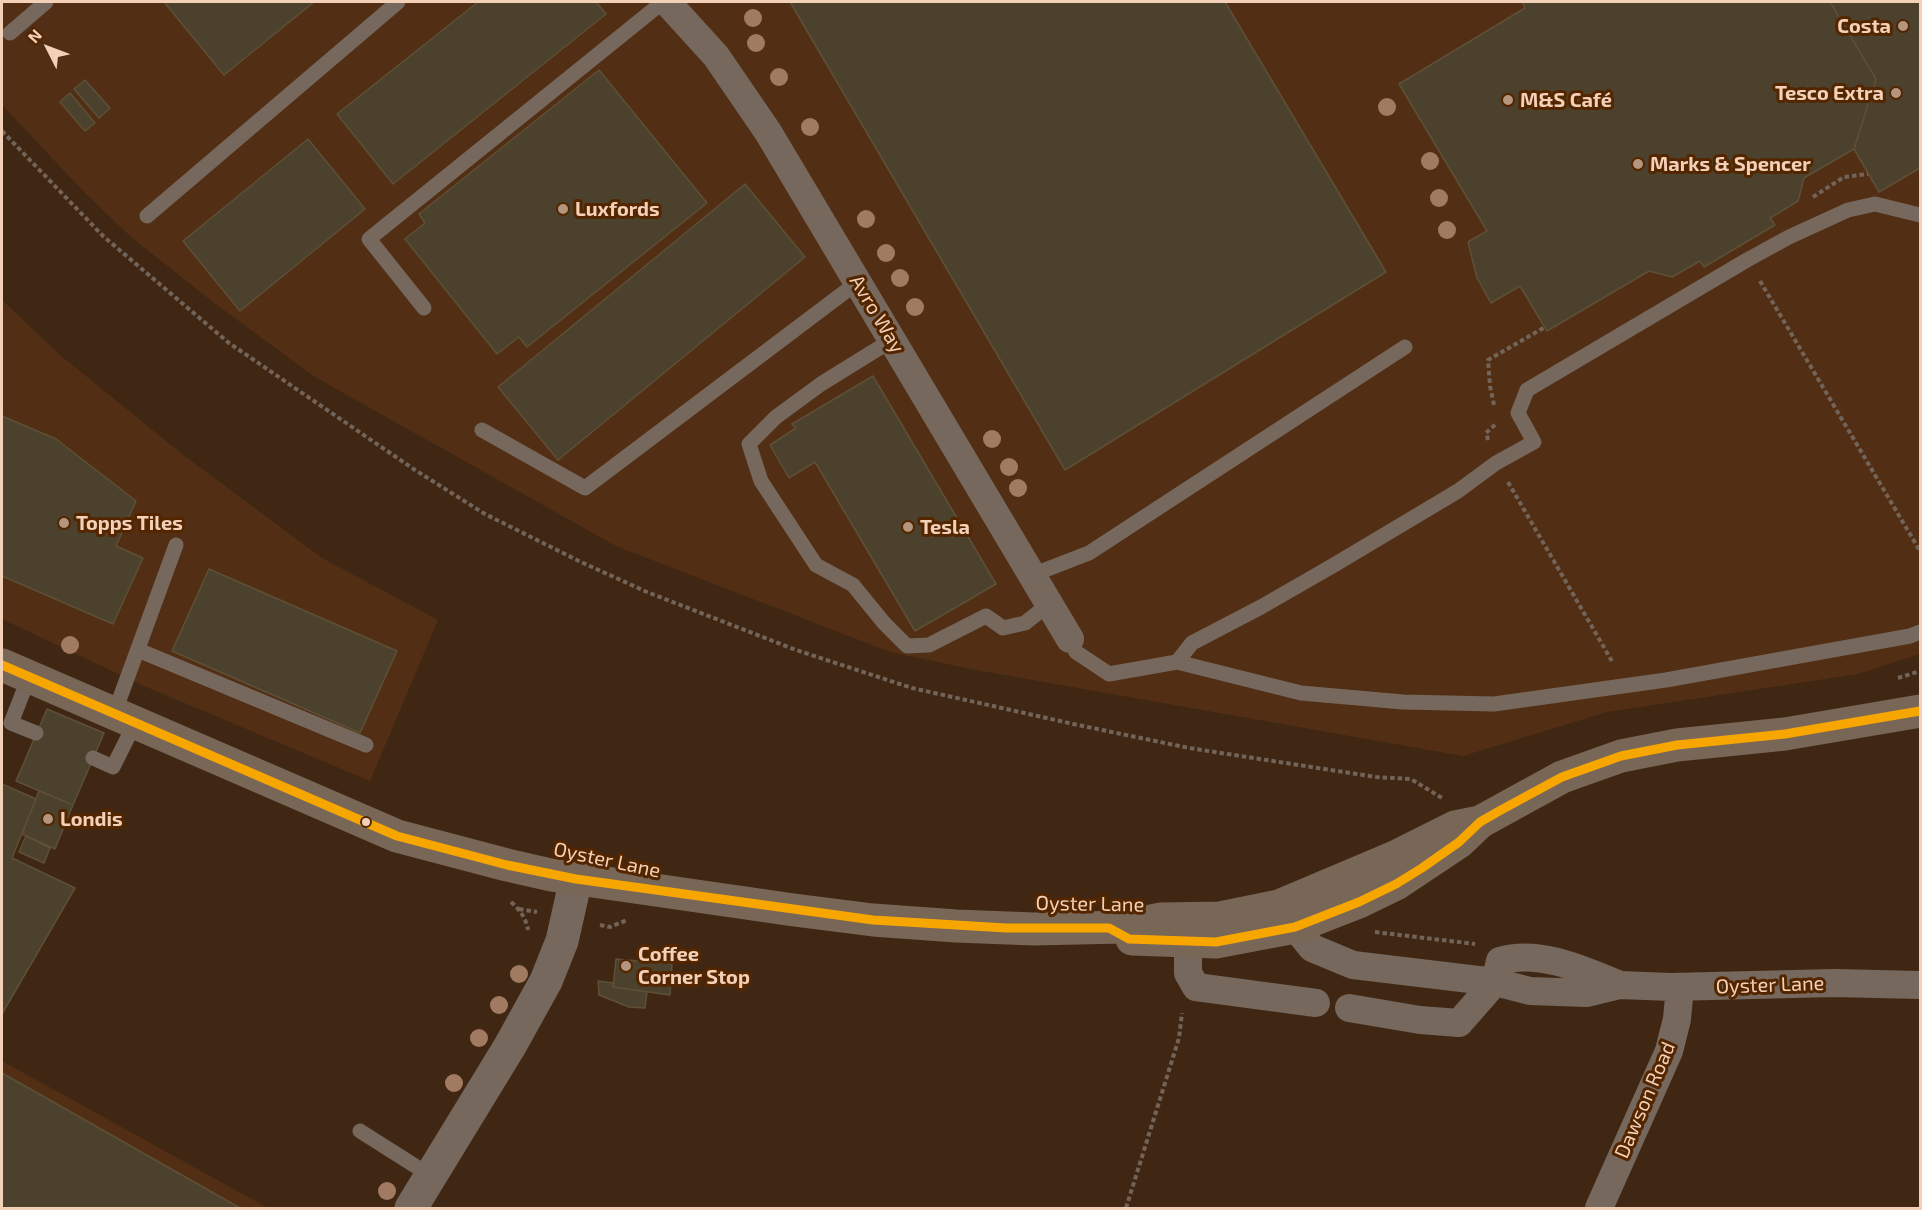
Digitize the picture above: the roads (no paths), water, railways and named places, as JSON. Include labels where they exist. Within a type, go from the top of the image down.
[{"type":"main road","name":"Oyster Lane","points":[[15,671],[397,836],[507,865],[576,879],[873,920],[1006,928],[1109,928],[1161,919],[1185,938],[1216,942],[1295,927]]},
{"type":"main road","points":[[1295,927],[1359,902],[1396,884],[1459,843],[1480,822],[1562,777],[1621,756],[1677,745],[1785,734],[1920,711]]},
{"type":"main road","name":"Oyster Lane","points":[[1185,938],[1220,918],[1279,906],[1395,857],[1455,827],[1480,822]]},
{"type":"street","name":"Avro Way","points":[[665,2],[716,56],[768,132],[1070,639]]},
{"type":"street","points":[[411,1209],[510,1046],[546,981],[562,941],[576,879]]},
{"type":"street","name":"Oyster Lane","points":[[1295,927],[1312,948],[1353,965],[1495,982],[1530,991],[1587,993],[1620,986],[1680,987],[1834,983],[1920,985]]},
{"type":"street","points":[[1185,938],[1188,973],[1196,987],[1316,1003]]},
{"type":"street","points":[[1349,1008],[1420,1020],[1459,1023],[1495,982]]},
{"type":"street","name":"Dawson Road","points":[[1599,1209],[1669,1051],[1677,1018],[1680,987]]},
{"type":"lane","points":[[10,33],[46,2]]},
{"type":"lane","points":[[147,216],[398,2]]},
{"type":"lane","points":[[424,308],[369,239],[665,2]]},
{"type":"lane","points":[[1177,662],[1192,643],[1335,565],[1458,491],[1496,463],[1534,442],[1518,413],[1527,390],[1789,237],[1848,210],[1875,204],[1920,215]]},
{"type":"lane","points":[[482,430],[585,488],[858,282]]},
{"type":"lane","points":[[892,340],[821,384],[776,417],[749,444],[761,482],[816,565],[853,585],[884,623],[908,646],[929,645],[986,616],[1003,628],[1025,623],[1049,604]]},
{"type":"lane","points":[[1032,575],[1089,553],[1405,347]]},
{"type":"lane","points":[[93,758],[114,766],[138,650],[176,545]]},
{"type":"lane","points":[[1070,639],[1076,652],[1109,674],[1177,662],[1301,693],[1403,702],[1494,704],[1616,687],[1915,634]]},
{"type":"lane","points":[[138,650],[366,745]]},
{"type":"lane","points":[[15,671],[11,723],[36,733]]},
{"type":"lane","points":[[360,1131],[431,1176]]},
{"type":"place","name":"Costa","points":[[1903,26]]},
{"type":"place","name":"Tesco Extra","points":[[1896,93]]},
{"type":"place","name":"M&S Café","points":[[1508,100]]},
{"type":"place","name":"Marks & Spencer","points":[[1638,164]]},
{"type":"place","name":"Luxfords","points":[[563,209]]},
{"type":"place","name":"Topps Tiles","points":[[64,523]]},
{"type":"place","name":"Tesla","points":[[908,527]]},
{"type":"place","name":"Londis","points":[[48,819]]},
{"type":"place","name":"Coffee Corner Stop","points":[[626,966]]}]
